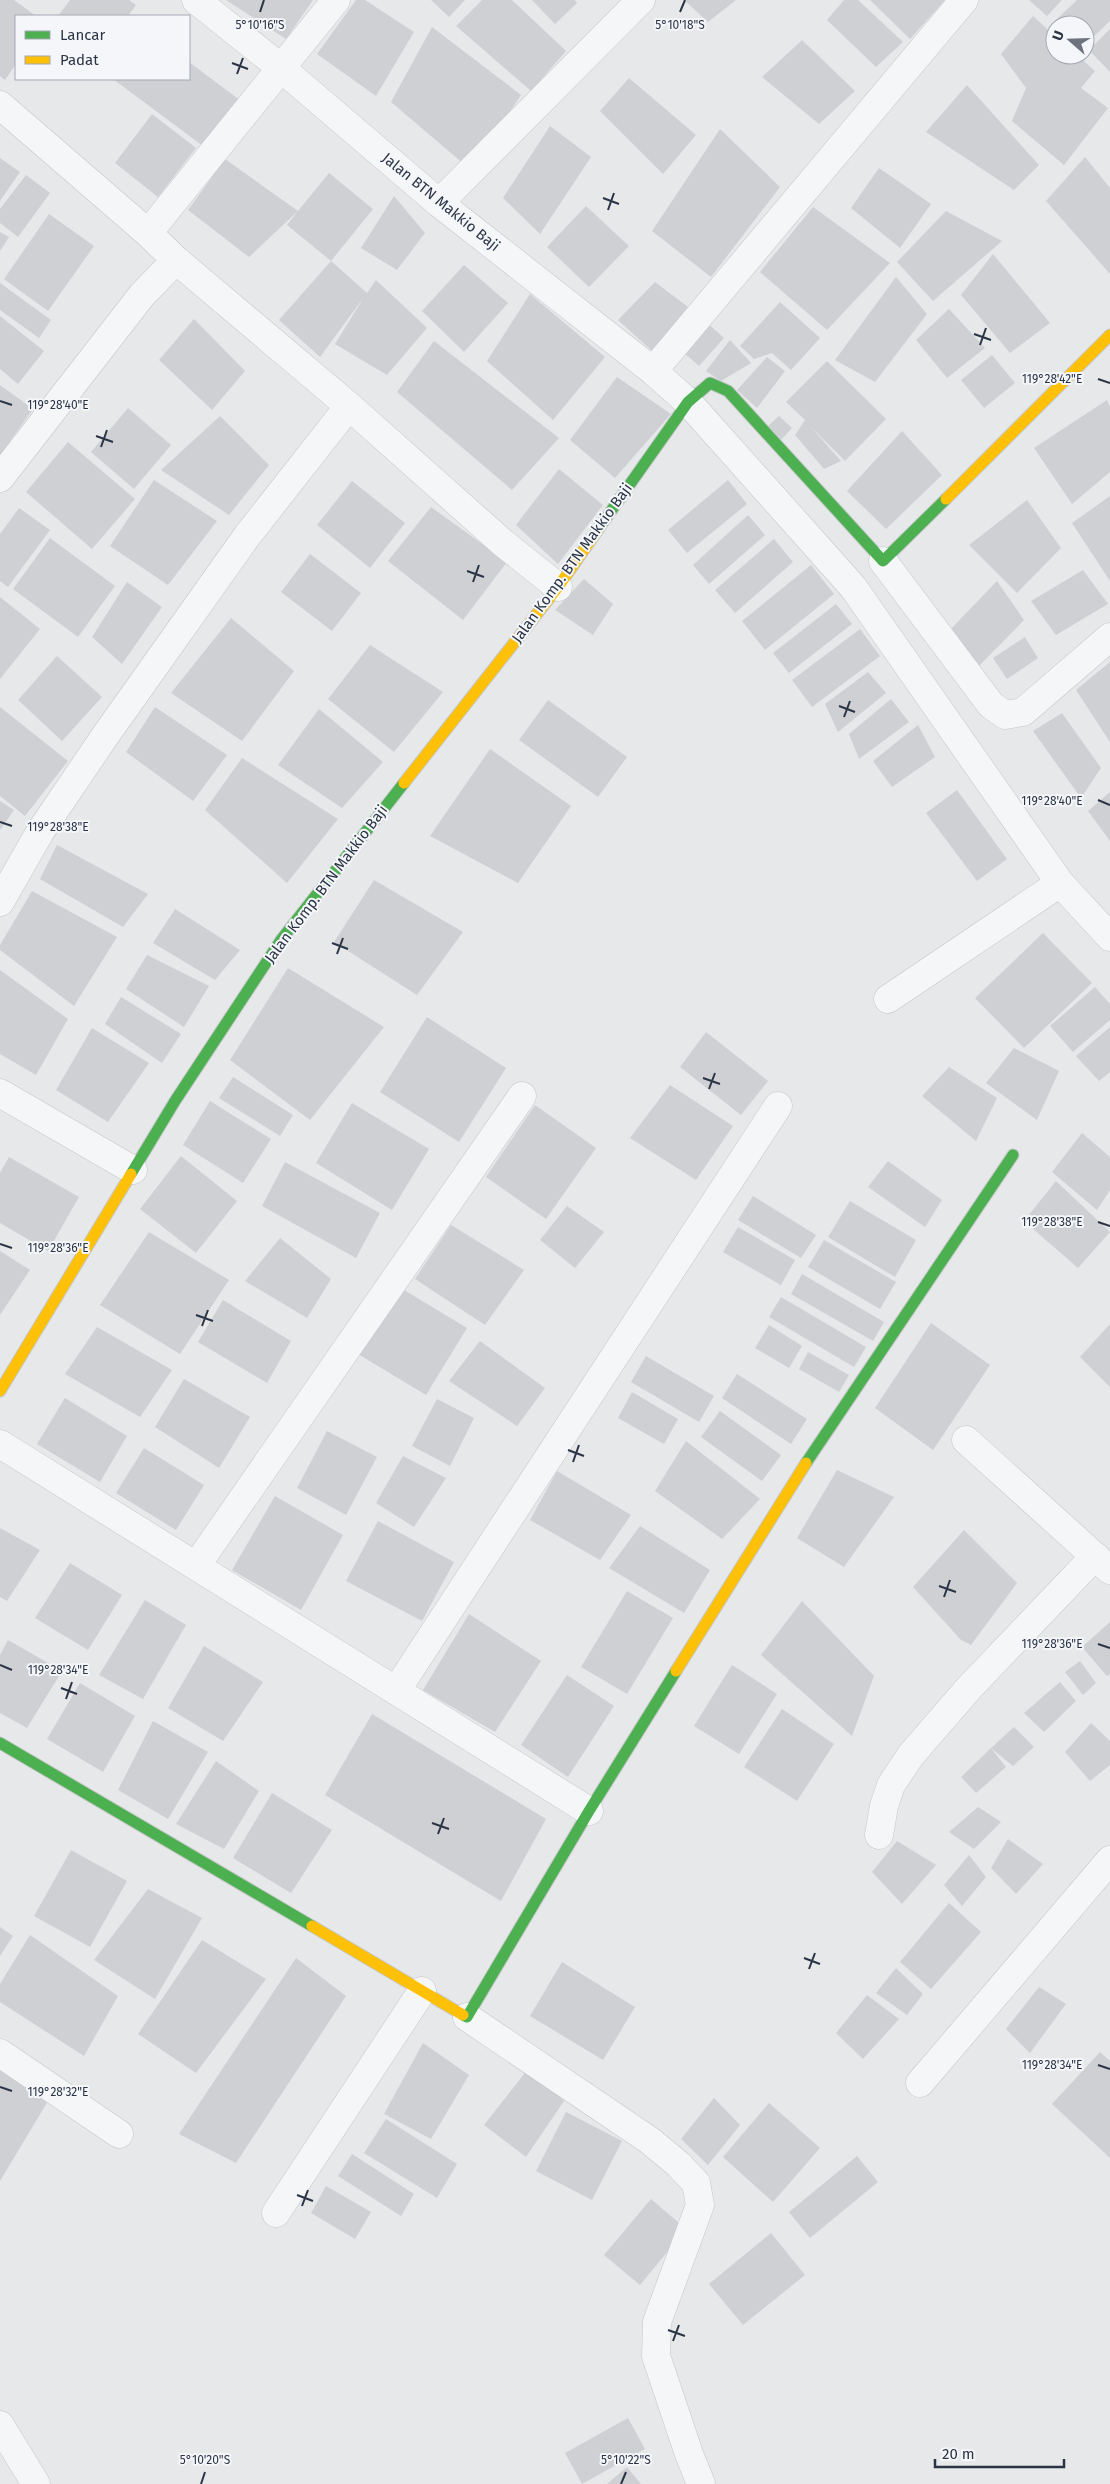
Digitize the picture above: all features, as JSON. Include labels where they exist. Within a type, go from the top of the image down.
[{"type":"street","name":"Jalan BTN Makkio Baji","points":[[196,0],[281,68],[439,204],[653,371],[688,402],[853,587],[1060,883],[1110,937]]},
{"type":"street","points":[[148,233],[336,0]]},
{"type":"street","points":[[439,204],[640,0]]},
{"type":"street","points":[[653,371],[964,0]]},
{"type":"street","points":[[0,106],[148,233],[176,260],[349,406],[503,543],[558,587]]},
{"type":"street","points":[[0,478],[142,295],[176,260]]},
{"type":"street","points":[[1110,335],[883,561],[991,705],[1005,715],[1023,712],[1110,637]]},
{"type":"street","name":"Jalan Komp. BTN Makkio Baji","points":[[0,1391],[175,1101],[281,940],[558,587],[688,402],[710,383],[728,391],[883,561]]},
{"type":"street","points":[[0,902],[40,832],[105,736],[246,536],[349,406]]},
{"type":"street","points":[[888,999],[1060,883]]},
{"type":"street","points":[[0,1093],[133,1170]]},
{"type":"street","points":[[196,1566],[522,1096]]},
{"type":"street","points":[[396,1691],[778,1106]]},
{"type":"street","points":[[467,2018],[589,1811],[811,1455],[1013,1155]]},
{"type":"street","points":[[879,1835],[884,1806],[891,1785],[911,1755],[969,1688],[1102,1563],[966,1440]]},
{"type":"street","points":[[0,1444],[589,1811]]},
{"type":"street","points":[[0,1743],[467,2018],[649,2140],[678,2164],[696,2183],[700,2205],[657,2322],[656,2356],[688,2454],[701,2484]]},
{"type":"street","points":[[920,2083],[1110,1860]]},
{"type":"street","points":[[276,2213],[422,1992]]},
{"type":"street","points":[[0,2053],[119,2134]]},
{"type":"street","points":[[0,2425],[36,2484]]},
{"type":"building","points":[[0,0],[14,0],[35,15],[15,15],[15,65],[5,80],[0,76]]},
{"type":"building","points":[[70,0],[129,0],[136,5],[129,15],[59,15]]},
{"type":"building","points":[[226,0],[313,0],[286,39]]},
{"type":"building","points":[[356,0],[365,0],[414,32],[376,96],[317,54]]},
{"type":"building","points":[[431,0],[465,0],[449,17]]},
{"type":"building","points":[[482,0],[512,0],[566,51],[531,91],[456,26]]},
{"type":"building","points":[[532,0],[575,0],[577,3],[555,24]]},
{"type":"building","points":[[684,0],[736,0],[708,22]]},
{"type":"building","points":[[844,0],[858,0],[903,42],[876,67],[827,20]]},
{"type":"building","points":[[870,0],[945,0],[910,39]]},
{"type":"building","points":[[1029,0],[1062,0],[1046,15]]},
{"type":"building","points":[[1077,0],[1110,0],[1110,21],[1095,35],[1095,15],[1061,15]]},
{"type":"building","points":[[1033,16],[1045,27],[1045,65],[1088,65],[1095,71],[1081,88],[1108,108],[1064,165],[1012,121],[1026,88],[1001,54]]},
{"type":"building","points":[[432,27],[521,95],[471,170],[391,102]]},
{"type":"building","points":[[1110,29],[1110,72],[1095,56],[1095,44]]},
{"type":"building","points":[[802,40],[855,91],[819,124],[762,77]]},
{"type":"building","points":[[190,63],[241,101],[207,149],[114,80],[190,80]]},
{"type":"building","points":[[629,78],[696,135],[663,174],[600,111]]},
{"type":"building","points":[[967,85],[1039,165],[1014,190],[926,132]]},
{"type":"building","points":[[152,114],[196,148],[158,197],[115,163]]},
{"type":"building","points":[[550,126],[591,157],[540,234],[503,198]]},
{"type":"building","points":[[720,129],[780,187],[711,277],[652,231]]},
{"type":"building","points":[[1085,157],[1110,188],[1110,274],[1046,201]]},
{"type":"building","points":[[0,158],[20,172],[0,201]]},
{"type":"building","points":[[225,159],[298,211],[249,257],[188,210]]},
{"type":"building","points":[[879,168],[931,204],[900,248],[851,208]]},
{"type":"building","points":[[329,173],[373,209],[331,261],[287,225]]},
{"type":"building","points":[[26,175],[50,193],[18,237],[0,223],[0,209]]},
{"type":"building","points":[[394,196],[425,233],[397,270],[361,248]]},
{"type":"building","points":[[586,206],[629,246],[589,287],[547,247]]},
{"type":"building","points":[[813,207],[890,263],[827,330],[760,272]]},
{"type":"building","points":[[946,211],[1002,241],[933,301],[897,262]]},
{"type":"building","points":[[49,214],[94,246],[48,311],[4,279]]},
{"type":"building","points":[[0,232],[9,237],[0,251]]},
{"type":"building","points":[[993,254],[1050,323],[1010,353],[961,295]]},
{"type":"building","points":[[331,261],[367,293],[376,280],[427,328],[387,375],[335,344],[364,297],[320,357],[279,320]]},
{"type":"building","points":[[464,265],[508,303],[464,352],[422,311]]},
{"type":"building","points":[[896,277],[927,314],[875,382],[835,360]]},
{"type":"building","points":[[655,282],[696,313],[660,358],[618,320]]},
{"type":"building","points":[[0,283],[51,320],[39,338],[0,310]]},
{"type":"building","points":[[530,294],[605,357],[553,420],[487,361]]},
{"type":"building","points":[[780,302],[820,338],[791,370],[772,353],[754,359],[740,346]]},
{"type":"building","points":[[949,309],[985,348],[947,378],[916,340]]},
{"type":"building","points":[[0,316],[44,351],[18,384],[0,369]]},
{"type":"building","points":[[194,319],[245,371],[212,410],[159,360]]},
{"type":"building","points":[[705,321],[724,338],[699,366],[683,352]]},
{"type":"building","points":[[730,340],[751,363],[721,381],[706,371]]},
{"type":"building","points":[[434,341],[559,438],[512,490],[397,392]]},
{"type":"building","points":[[992,355],[1015,383],[984,408],[961,380]]},
{"type":"building","points":[[767,357],[785,371],[757,408],[737,390]]},
{"type":"building","points":[[827,361],[886,419],[845,461],[811,427],[841,461],[824,469],[795,435],[805,420],[786,402]]},
{"type":"building","points":[[617,377],[671,414],[615,478],[570,440]]},
{"type":"building","points":[[0,385],[33,409],[0,455]]},
{"type":"building","points":[[1107,400],[1110,407],[1110,472],[1072,504],[1034,448]]},
{"type":"building","points":[[128,408],[171,445],[134,489],[91,452]]},
{"type":"building","points":[[220,416],[269,465],[229,515],[161,470]]},
{"type":"building","points":[[779,416],[792,428],[780,441],[768,426]]},
{"type":"building","points":[[902,431],[942,475],[886,529],[847,491]]},
{"type":"building","points":[[68,442],[135,499],[92,549],[26,492]]},
{"type":"building","points":[[559,469],[603,505],[558,564],[516,525]]},
{"type":"building","points":[[154,480],[217,521],[168,585],[110,546]]},
{"type":"building","points":[[728,480],[747,504],[687,553],[668,530]]},
{"type":"building","points":[[352,481],[405,523],[370,568],[317,525]]},
{"type":"building","points":[[1110,496],[1110,581],[1072,523]]},
{"type":"building","points":[[1027,500],[1061,548],[1017,593],[969,545]]},
{"type":"building","points":[[431,507],[507,562],[463,620],[388,561]]},
{"type":"building","points":[[19,508],[50,530],[8,587],[0,581],[0,534]]},
{"type":"building","points":[[748,515],[765,535],[709,584],[693,565]]},
{"type":"building","points":[[50,538],[115,586],[78,637],[13,589]]},
{"type":"building","points":[[774,539],[793,562],[735,613],[715,590]]},
{"type":"building","points":[[310,554],[361,593],[332,631],[281,592]]},
{"type":"building","points":[[811,565],[834,594],[765,650],[742,621]]},
{"type":"building","points":[[1083,570],[1108,604],[1056,635],[1031,601]]},
{"type":"building","points":[[584,579],[613,604],[593,635],[555,610]]},
{"type":"building","points":[[997,581],[1024,620],[976,669],[948,632]]},
{"type":"building","points":[[127,582],[162,607],[122,664],[92,637]]},
{"type":"building","points":[[0,597],[40,629],[0,679]]},
{"type":"building","points":[[836,604],[852,624],[789,673],[773,653]]},
{"type":"building","points":[[231,618],[294,671],[242,741],[171,693]]},
{"type":"building","points":[[860,629],[880,656],[812,707],[792,680]]},
{"type":"building","points":[[1025,637],[1038,658],[1007,679],[993,658]]},
{"type":"building","points":[[370,645],[443,692],[394,752],[328,699]]},
{"type":"building","points":[[57,656],[102,697],[62,741],[18,700]]},
{"type":"building","points":[[1110,662],[1110,742],[1076,690]]},
{"type":"building","points":[[868,672],[886,693],[838,732],[825,704]]},
{"type":"building","points":[[891,699],[909,722],[859,759],[849,734]]},
{"type":"building","points":[[548,700],[627,757],[598,797],[519,740]]},
{"type":"building","points":[[0,707],[68,761],[25,816],[0,796]]},
{"type":"building","points":[[155,707],[227,755],[193,801],[126,752]]},
{"type":"building","points":[[319,709],[383,762],[342,808],[278,765]]},
{"type":"building","points":[[1062,713],[1101,768],[1081,798],[1033,731]]},
{"type":"building","points":[[918,725],[935,757],[892,787],[873,761]]},
{"type":"building","points":[[490,749],[571,806],[518,883],[430,836]]},
{"type":"building","points":[[242,758],[338,819],[287,883],[205,810]]},
{"type":"building","points":[[957,790],[1007,859],[977,881],[926,813]]},
{"type":"building","points":[[1110,792],[1110,841],[1088,811]]},
{"type":"building","points":[[0,801],[14,810],[0,830]]},
{"type":"building","points":[[57,845],[148,894],[123,927],[40,879]]},
{"type":"building","points":[[374,880],[463,932],[417,995],[334,942]]},
{"type":"building","points":[[32,891],[117,937],[74,1006],[0,950],[0,945]]},
{"type":"building","points":[[175,909],[240,950],[215,980],[153,943]]},
{"type":"building","points":[[1043,933],[1092,983],[1024,1048],[975,998]]},
{"type":"building","points":[[147,955],[209,986],[184,1027],[126,989]]},
{"type":"building","points":[[288,968],[384,1027],[310,1120],[230,1060]]},
{"type":"building","points":[[0,970],[68,1019],[36,1075],[0,1054]]},
{"type":"building","points":[[1095,987],[1110,1004],[1110,1020],[1073,1052],[1050,1026]]},
{"type":"building","points":[[121,997],[181,1034],[162,1063],[105,1024]]},
{"type":"building","points":[[427,1017],[506,1068],[459,1142],[380,1092]]},
{"type":"building","points":[[1110,1027],[1110,1072],[1099,1081],[1076,1056]]},
{"type":"building","points":[[92,1028],[149,1063],[108,1122],[56,1090]]},
{"type":"building","points":[[706,1032],[768,1081],[741,1115],[680,1067]]},
{"type":"building","points":[[1014,1048],[1059,1071],[1037,1120],[986,1083]]},
{"type":"building","points":[[949,1067],[997,1098],[976,1141],[922,1096]]},
{"type":"building","points":[[233,1077],[293,1115],[280,1136],[219,1098]]},
{"type":"building","points":[[670,1085],[733,1126],[696,1180],[630,1138]]},
{"type":"building","points":[[210,1101],[271,1139],[243,1183],[183,1145]]},
{"type":"building","points":[[352,1103],[429,1149],[392,1210],[316,1163]]},
{"type":"building","points":[[535,1105],[596,1148],[546,1219],[486,1177]]},
{"type":"building","points":[[1082,1133],[1110,1157],[1110,1190],[1097,1210],[1052,1172]]},
{"type":"building","points":[[181,1156],[237,1201],[196,1253],[140,1209]]},
{"type":"building","points":[[9,1157],[79,1197],[48,1251],[0,1223],[0,1173]]},
{"type":"building","points":[[888,1161],[942,1200],[925,1227],[868,1187]]},
{"type":"building","points":[[285,1162],[380,1213],[356,1258],[262,1206]]},
{"type":"building","points":[[1056,1181],[1110,1232],[1078,1268],[1024,1221]]},
{"type":"building","points":[[753,1196],[816,1235],[801,1258],[738,1220]]},
{"type":"building","points":[[850,1201],[916,1240],[895,1277],[828,1237]]},
{"type":"building","points":[[567,1206],[604,1232],[575,1268],[540,1240]]},
{"type":"building","points":[[451,1225],[524,1270],[485,1325],[415,1279]]},
{"type":"building","points":[[738,1227],[795,1260],[781,1285],[723,1252]]},
{"type":"building","points":[[149,1232],[229,1280],[180,1354],[100,1305]]},
{"type":"building","points":[[280,1238],[331,1279],[307,1318],[245,1281]]},
{"type":"building","points":[[824,1240],[896,1282],[880,1309],[808,1267]]},
{"type":"building","points":[[0,1251],[30,1270],[0,1315]]},
{"type":"building","points":[[802,1274],[884,1322],[873,1341],[791,1294]]},
{"type":"building","points":[[399,1287],[467,1328],[426,1395],[358,1354]]},
{"type":"building","points":[[781,1297],[866,1347],[854,1367],[769,1317]]},
{"type":"building","points":[[223,1300],[291,1341],[267,1383],[198,1342]]},
{"type":"building","points":[[931,1323],[990,1365],[933,1450],[875,1408]]},
{"type":"building","points":[[1110,1324],[1110,1387],[1080,1357]]},
{"type":"building","points":[[769,1325],[802,1346],[789,1368],[755,1348]]},
{"type":"building","points":[[97,1327],[172,1370],[140,1417],[65,1374]]},
{"type":"building","points":[[480,1341],[545,1388],[517,1426],[449,1381]]},
{"type":"building","points":[[808,1352],[849,1375],[839,1392],[799,1369]]},
{"type":"building","points":[[646,1356],[714,1396],[699,1422],[631,1382]]},
{"type":"building","points":[[737,1374],[807,1419],[791,1444],[722,1398]]},
{"type":"building","points":[[184,1379],[250,1417],[219,1468],[155,1427]]},
{"type":"building","points":[[632,1392],[678,1419],[664,1444],[618,1418]]},
{"type":"building","points":[[65,1398],[127,1436],[100,1482],[37,1444]]},
{"type":"building","points":[[437,1399],[474,1418],[450,1466],[412,1446]]},
{"type":"building","points":[[720,1411],[781,1455],[762,1481],[701,1437]]},
{"type":"building","points":[[327,1431],[377,1457],[346,1515],[297,1488]]},
{"type":"building","points":[[686,1441],[760,1499],[722,1539],[655,1491]]},
{"type":"building","points":[[144,1448],[204,1485],[176,1530],[116,1493]]},
{"type":"building","points":[[403,1456],[446,1478],[414,1527],[376,1503]]},
{"type":"building","points":[[837,1470],[894,1497],[844,1567],[797,1538]]},
{"type":"building","points":[[557,1471],[631,1515],[600,1560],[530,1520]]},
{"type":"building","points":[[275,1496],[343,1535],[301,1610],[232,1570]]},
{"type":"building","points":[[378,1521],[454,1562],[422,1621],[346,1581]]},
{"type":"building","points":[[640,1526],[710,1570],[684,1613],[609,1568]]},
{"type":"building","points":[[0,1528],[40,1550],[7,1601],[0,1597]]},
{"type":"building","points":[[964,1530],[1017,1583],[971,1645],[961,1640],[913,1587]]},
{"type":"building","points":[[70,1563],[122,1595],[88,1650],[35,1618]]},
{"type":"building","points":[[627,1591],[673,1618],[627,1694],[581,1667]]},
{"type":"building","points":[[145,1600],[186,1625],[143,1699],[99,1675]]},
{"type":"building","points":[[802,1601],[874,1676],[852,1736],[761,1655]]},
{"type":"building","points":[[469,1614],[541,1661],[495,1732],[423,1690]]},
{"type":"building","points":[[1110,1622],[1110,1674],[1107,1676],[1082,1647]]},
{"type":"building","points":[[8,1640],[62,1671],[27,1728],[0,1713],[0,1655]]},
{"type":"building","points":[[204,1646],[263,1682],[223,1741],[168,1708]]},
{"type":"building","points":[[1080,1661],[1096,1683],[1083,1695],[1065,1672]]},
{"type":"building","points":[[732,1665],[777,1694],[739,1754],[694,1726]]},
{"type":"building","points":[[567,1675],[614,1706],[568,1777],[521,1745]]},
{"type":"building","points":[[1060,1682],[1076,1701],[1044,1732],[1024,1713]]},
{"type":"building","points":[[80,1683],[135,1716],[103,1772],[47,1739]]},
{"type":"building","points":[[782,1709],[834,1744],[797,1801],[744,1767]]},
{"type":"building","points":[[372,1714],[546,1819],[501,1901],[325,1795]]},
{"type":"building","points":[[153,1721],[208,1752],[168,1819],[118,1790]]},
{"type":"building","points":[[1091,1723],[1110,1741],[1110,1765],[1090,1781],[1065,1752]]},
{"type":"building","points":[[1014,1727],[1034,1747],[1013,1766],[991,1748]]},
{"type":"building","points":[[991,1748],[1006,1767],[976,1793],[961,1777]]},
{"type":"building","points":[[216,1761],[259,1791],[224,1849],[176,1824]]},
{"type":"building","points":[[272,1793],[332,1830],[291,1893],[233,1858]]},
{"type":"building","points":[[978,1807],[1001,1822],[974,1849],[949,1832]]},
{"type":"building","points":[[1008,1839],[1043,1864],[1016,1894],[991,1868]]},
{"type":"building","points":[[897,1841],[936,1865],[902,1904],[872,1872]]},
{"type":"building","points":[[71,1850],[127,1881],[90,1947],[34,1916]]},
{"type":"building","points":[[969,1855],[986,1877],[962,1906],[944,1885]]},
{"type":"building","points":[[148,1889],[202,1918],[155,1999],[94,1960]]},
{"type":"building","points":[[949,1903],[981,1932],[931,1989],[900,1962]]},
{"type":"building","points":[[0,1927],[13,1936],[0,1956]]},
{"type":"building","points":[[30,1935],[118,1996],[84,2056],[0,2002],[0,1984]]},
{"type":"building","points":[[202,1940],[266,1979],[196,2073],[138,2034]]},
{"type":"building","points":[[296,1958],[346,1996],[236,2163],[179,2134]]},
{"type":"building","points":[[562,1962],[635,2007],[603,2060],[530,2016]]},
{"type":"building","points":[[896,1968],[923,1994],[907,2015],[876,1993]]},
{"type":"building","points":[[1039,1987],[1066,2004],[1030,2053],[1006,2029]]},
{"type":"building","points":[[867,1995],[899,2019],[863,2059],[836,2033]]},
{"type":"building","points":[[423,2043],[469,2075],[431,2139],[384,2114]]},
{"type":"building","points":[[1100,2052],[1110,2061],[1110,2158],[1052,2104]]},
{"type":"building","points":[[0,2066],[51,2096],[0,2181]]},
{"type":"building","points":[[528,2069],[564,2101],[526,2157],[484,2125]]},
{"type":"building","points":[[714,2098],[740,2125],[708,2165],[681,2139]]},
{"type":"building","points":[[769,2103],[820,2148],[773,2202],[723,2157]]},
{"type":"building","points":[[566,2112],[622,2141],[592,2200],[536,2171]]},
{"type":"building","points":[[386,2119],[457,2164],[437,2198],[364,2153]]},
{"type":"building","points":[[352,2154],[414,2194],[401,2216],[338,2176]]},
{"type":"building","points":[[857,2156],[878,2182],[810,2238],[789,2212]]},
{"type":"building","points":[[326,2186],[371,2212],[355,2239],[311,2213]]},
{"type":"building","points":[[651,2199],[686,2229],[640,2285],[604,2255]]},
{"type":"building","points":[[771,2233],[805,2275],[743,2325],[709,2284]]},
{"type":"building","points":[[628,2418],[645,2449],[582,2484],[565,2453]]},
{"type":"building","points":[[627,2467],[641,2484],[607,2484]]},
{"type":"traffic: fast","points":[[599,528],[688,402],[710,383],[728,391],[883,561],[946,499]]},
{"type":"traffic: fast","points":[[131,1174],[175,1101],[281,940],[404,783]]},
{"type":"traffic: fast","points":[[806,1463],[1013,1155]]},
{"type":"traffic: fast","points":[[463,2015],[467,2017],[589,1811],[676,1671]]},
{"type":"traffic: fast","points":[[0,1743],[312,1926]]},
{"type":"traffic: slow","points":[[946,499],[1110,335]]},
{"type":"traffic: slow","points":[[404,783],[558,587],[599,528]]},
{"type":"traffic: slow","points":[[0,1391],[131,1174]]},
{"type":"traffic: slow","points":[[676,1671],[806,1463]]},
{"type":"traffic: slow","points":[[312,1926],[463,2015]]}]
